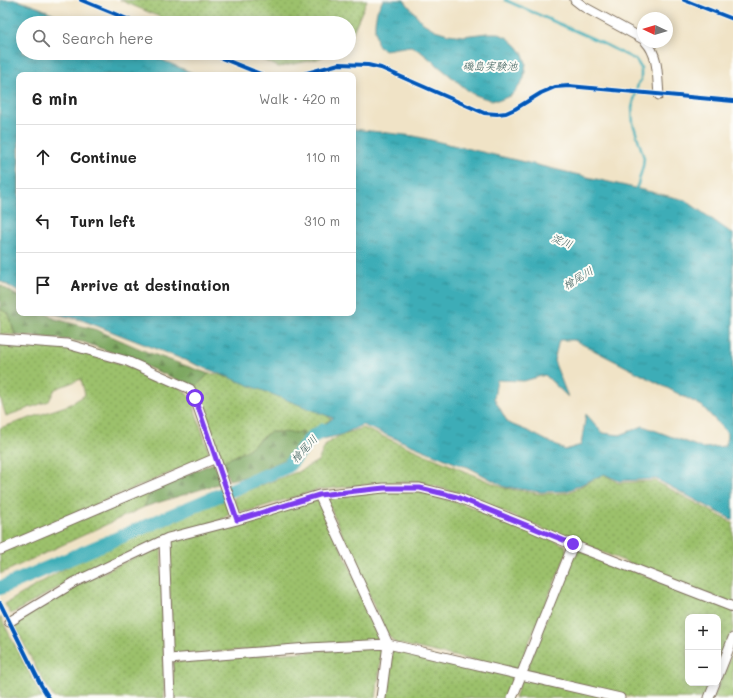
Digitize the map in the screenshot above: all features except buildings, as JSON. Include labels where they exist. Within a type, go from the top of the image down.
[{"type":"lane","points":[[574,0],[637,36]]},
{"type":"lane","points":[[651,48],[656,58],[659,95]]},
{"type":"lane","points":[[0,338],[67,344],[126,361],[190,389],[195,398],[235,516]]},
{"type":"lane","points":[[0,550],[216,458]]},
{"type":"lane","points":[[9,622],[75,582],[168,538],[235,516],[319,495],[384,488],[420,488],[457,497],[733,608]]},
{"type":"lane","points":[[319,495],[388,644],[381,698]]},
{"type":"lane","points":[[164,540],[170,698]]},
{"type":"lane","points":[[512,698],[573,544]]},
{"type":"lane","points":[[721,668],[733,638]]},
{"type":"lane","points":[[169,659],[308,648],[388,644],[620,698]]},
{"type":"lane","points":[[709,698],[714,686]]},
{"type":"green space","points":[[120,0],[367,0],[356,25],[356,16],[158,16]]},
{"type":"green space","points":[[263,60],[312,60],[279,67]]},
{"type":"green space","points":[[0,285],[16,295],[16,316],[50,316],[55,319],[97,330],[147,352],[209,374],[195,387],[114,353],[83,342],[15,335],[9,314],[0,309]]},
{"type":"green space","points":[[0,309],[9,314],[15,335],[0,334]]},
{"type":"green space","points":[[0,341],[62,346],[125,365],[181,388],[191,398],[210,456],[0,545],[0,428],[69,405],[85,395],[81,379],[55,389],[49,401],[6,416],[0,397]]},
{"type":"green space","points":[[209,374],[216,374],[234,379],[324,413],[331,419],[309,436],[304,433],[270,432],[246,451],[222,462],[203,405],[195,387]]},
{"type":"green space","points":[[363,428],[504,488],[540,494],[568,493],[604,474],[618,483],[655,481],[733,523],[733,604],[531,524],[464,494],[415,481],[317,490],[248,511],[239,511],[233,499],[245,491],[300,471],[318,461],[326,444],[341,435]]},
{"type":"green space","points":[[270,432],[304,433],[309,436],[288,458],[249,476],[229,480],[222,462],[246,451]]},
{"type":"green space","points":[[214,463],[221,483],[144,507],[152,489]]},
{"type":"green space","points":[[152,489],[144,507],[0,574],[0,553]]},
{"type":"green space","points":[[384,490],[418,491],[463,504],[565,545],[567,553],[517,670],[395,643],[386,632],[326,498]]},
{"type":"green space","points":[[225,497],[231,512],[225,518],[72,580],[11,614],[5,604],[82,558]]},
{"type":"green space","points":[[314,498],[319,501],[382,637],[370,641],[172,655],[168,542]]},
{"type":"green space","points":[[161,545],[164,698],[54,698],[36,668],[14,624],[77,585]]},
{"type":"green space","points":[[574,548],[733,610],[733,630],[721,660],[721,614],[685,614],[685,686],[711,686],[706,698],[637,698],[526,672]]},
{"type":"green space","points":[[0,616],[42,698],[0,698]]},
{"type":"green space","points":[[379,646],[382,648],[376,698],[174,698],[173,662]]},
{"type":"green space","points":[[392,650],[403,650],[515,676],[516,681],[510,698],[385,698]]},
{"type":"green space","points":[[733,652],[733,698],[713,698],[718,686],[721,686],[721,680]]},
{"type":"green space","points":[[522,678],[607,698],[515,698]]},
{"type":"water","points":[[0,0],[17,0],[59,16],[16,16],[16,60],[162,60],[190,72],[16,72],[16,290],[0,281]]},
{"type":"water","name":"磯島実験池","points":[[383,0],[404,0],[423,23],[435,30],[448,34],[463,36],[497,33],[508,38],[523,54],[526,63],[524,78],[520,85],[512,95],[500,100],[491,100],[471,93],[421,52],[411,46],[385,50],[379,47],[377,43],[375,22],[377,11]]},
{"type":"water","name":"淀川","points":[[356,129],[414,136],[685,200],[733,234],[733,520],[656,479],[619,481],[604,474],[567,491],[541,492],[505,487],[468,467],[362,425],[341,435],[309,442],[305,441],[309,436],[333,418],[82,320],[65,316],[356,316]],"holes":[[[559,340],[574,340],[702,406],[727,433],[726,446],[702,448],[643,426],[620,435],[603,433],[586,414],[581,445],[565,450],[528,431],[508,423],[494,398],[497,380],[524,381],[545,375],[568,397],[554,361]]]},
{"type":"waterway","points":[[505,0],[596,40],[636,60],[641,68],[641,80],[638,84],[632,108],[633,123],[644,158],[635,191]]},
{"type":"waterway","name":"檜尾川","points":[[0,588],[288,466],[312,437],[324,430]]},
{"type":"cycle path","points":[[81,0],[120,16]]},
{"type":"cycle path","points":[[684,0],[733,19]]},
{"type":"cycle path","points":[[226,60],[256,72]]},
{"type":"cycle path","points":[[311,72],[339,64],[368,65],[381,68],[484,113],[497,114],[506,113],[515,109],[541,93],[555,87],[569,86],[733,101]]},
{"type":"cycle path","points":[[0,603],[49,698]]},
{"type":"route","points":[[195,398],[237,520],[319,495],[384,488],[420,488],[457,497],[573,544]]}]
